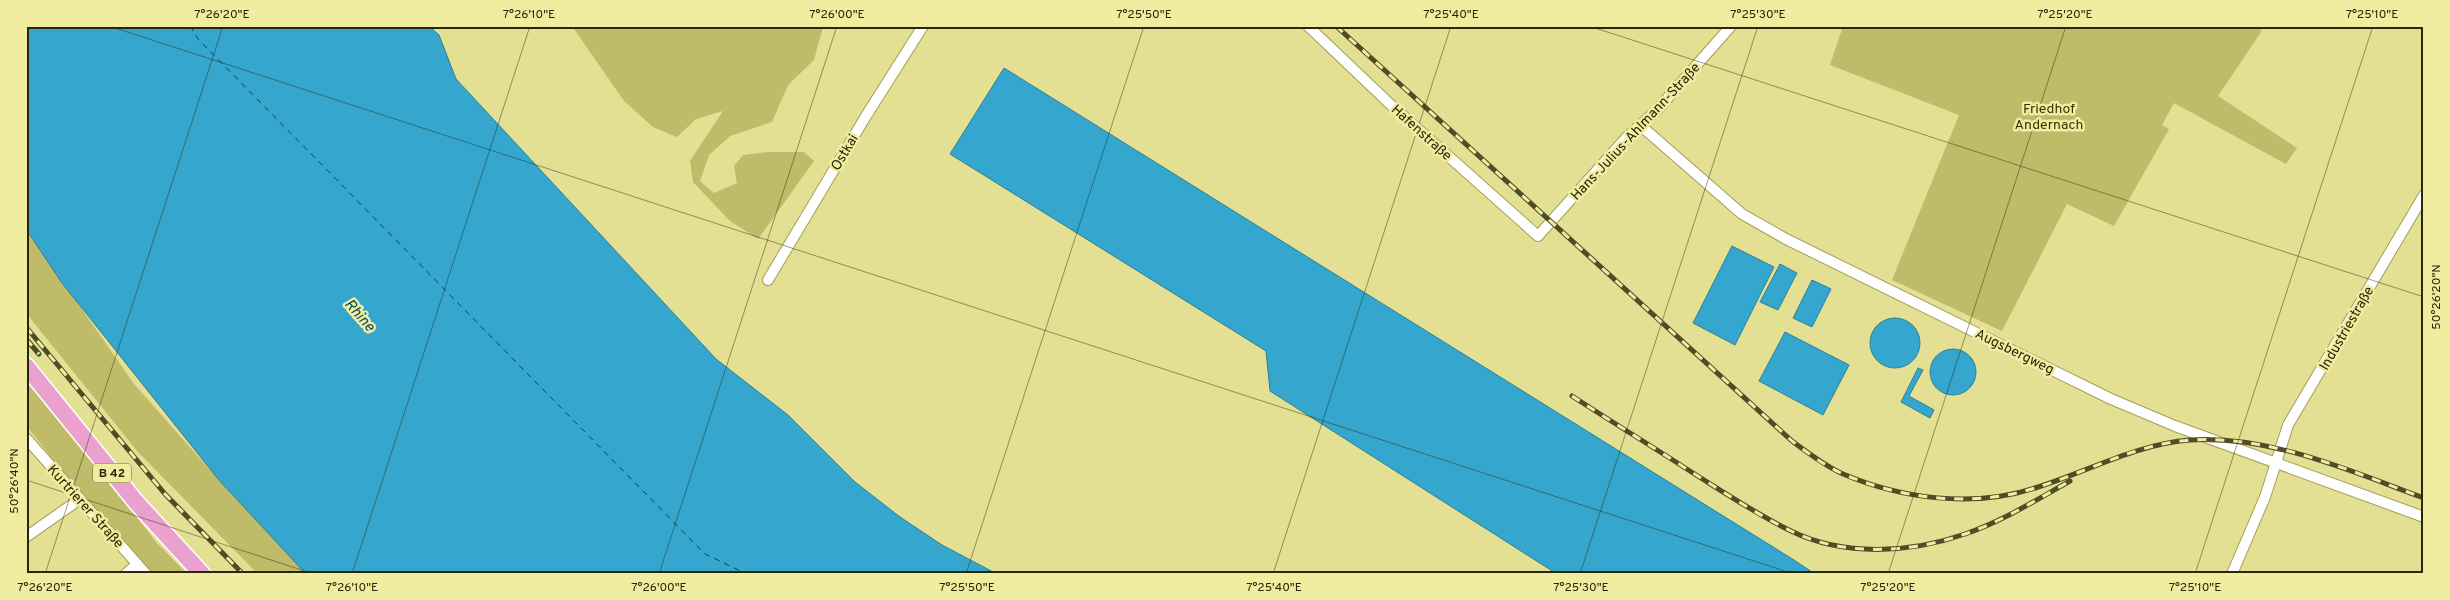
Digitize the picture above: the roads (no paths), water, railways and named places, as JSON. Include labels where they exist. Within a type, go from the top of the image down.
[{"type":"main road","name":"B 42","points":[[26,366],[136,502],[202,574]]},
{"type":"street","name":"Ostkai","points":[[768,280],[866,116],[924,26]]},
{"type":"street","name":"Hafenstraße","points":[[1308,26],[1391,105],[1538,236]]},
{"type":"street","name":"Hans-Julius-Ahlmann-Straße","points":[[1538,236],[1640,125],[1657,110],[1731,26]]},
{"type":"street","name":"Augsbergweg","points":[[1640,125],[1742,214],[1786,240],[2112,398],[2175,426],[2424,517]]},
{"type":"street","name":"Industriestraße","points":[[2232,574],[2265,496],[2288,425],[2424,196]]},
{"type":"street","name":"Kurtrierer Straße","points":[[26,438],[146,574]]},
{"type":"street","points":[[26,538],[80,499]]},
{"type":"street","points":[[126,574],[138,564]]},
{"type":"water","name":"Rhine","points":[[26,26],[429,26],[439,35],[456,79],[716,359],[788,415],[855,482],[900,517],[942,545],[997,574],[306,574],[218,479],[62,283],[26,229]]},
{"type":"water","points":[[1004,68],[1815,574],[1557,574],[1270,391],[1266,351],[950,154]]},
{"type":"water","points":[[1732,246],[1774,267],[1735,345],[1693,323]]},
{"type":"water","points":[[1780,264],[1797,273],[1778,310],[1760,302]]},
{"type":"water","points":[[1812,280],[1831,289],[1812,327],[1793,318]]},
{"type":"water","points":[[1895,318],[1913,325],[1920,343],[1913,361],[1895,368],[1877,361],[1870,343],[1877,325]]},
{"type":"water","points":[[1785,332],[1849,365],[1823,415],[1759,381]]},
{"type":"water","points":[[1958,349],[1970,355],[1975,363],[1975,381],[1970,389],[1962,394],[1948,395],[1936,389],[1931,381],[1930,367],[1936,355],[1944,350]]},
{"type":"water","points":[[1918,368],[1923,370],[1909,396],[1934,410],[1930,418],[1901,402]]},
{"type":"railway","points":[[1336,26],[1792,441],[1810,455],[1843,474],[1889,490],[1913,495],[1938,498],[1987,498],[2035,488],[2150,447],[2190,440],[2220,440],[2250,443],[2310,457],[2424,498]]},
{"type":"railway","points":[[26,327],[165,494],[243,574]]},
{"type":"railway","points":[[26,339],[39,354]]},
{"type":"railway","points":[[1572,396],[1766,518],[1791,531],[1833,545],[1878,549],[1900,548],[1944,540],[1993,523],[2070,481]]},
{"type":"park label","name":"Friedhof Andernach","points":[[2049,116]]}]
